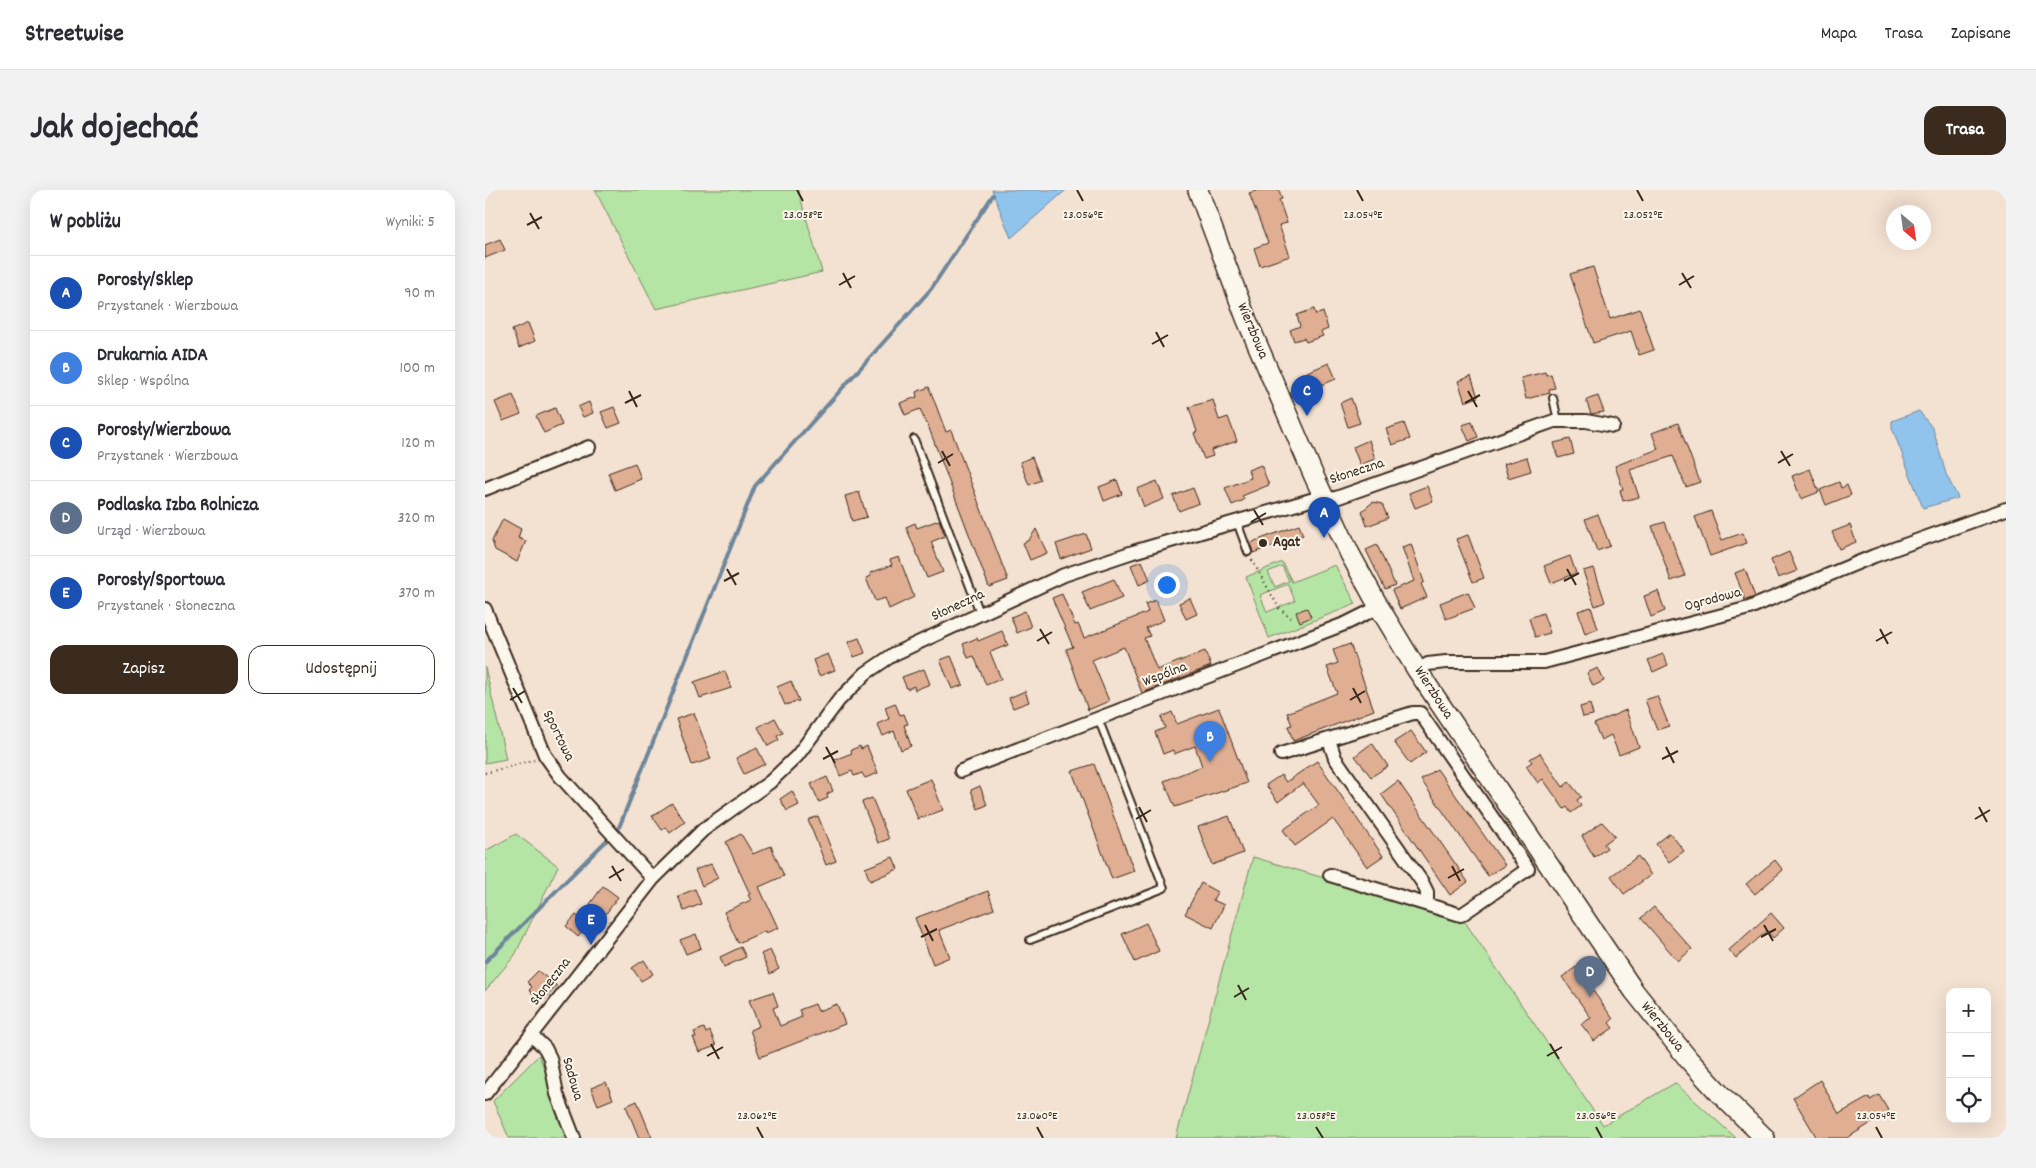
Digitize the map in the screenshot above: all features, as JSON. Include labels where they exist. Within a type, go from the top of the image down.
[{"type":"street","name":"Wierzbowa","points":[[1198,190],[1246,318],[1324,499],[1379,607],[1536,863],[1602,946],[1654,1018],[1721,1095],[1765,1138]]},
{"type":"street","name":"Słoneczna","points":[[485,1094],[653,879],[703,830],[770,782],[797,756],[839,700],[866,673],[894,654],[1064,575],[1314,499],[1336,498],[1558,421],[1586,421],[1613,426]]},
{"type":"street","points":[[485,489],[589,447]]},
{"type":"street","name":"Ogrodowa","points":[[1417,670],[1428,664],[1446,662],[1544,662],[1749,608],[1874,556],[2006,509]]},
{"type":"street","name":"Wspólna","points":[[961,771],[1347,623],[1379,607]]},
{"type":"street","name":"Sportowa","points":[[485,609],[545,755],[559,776],[653,879]]},
{"type":"street","points":[[1281,754],[1420,712],[1438,701]]},
{"type":"street","points":[[1330,875],[1461,915],[1536,863],[1420,712]]},
{"type":"street","points":[[1329,740],[1335,758],[1423,882],[1427,892],[1427,904]]},
{"type":"street","name":"Sadowa","points":[[531,1034],[545,1048],[550,1058],[557,1094],[574,1138]]},
{"type":"lane","points":[[1553,398],[1558,421]]},
{"type":"lane","points":[[914,439],[980,613]]},
{"type":"lane","points":[[1237,522],[1248,552]]},
{"type":"lane","points":[[1030,940],[1163,888],[1097,718]]},
{"type":"path","points":[[1248,552],[1257,572],[1279,608],[1291,618]]},
{"type":"path","points":[[485,773],[529,762],[545,755]]},
{"type":"green space","points":[[595,190],[798,190],[822,272],[656,309]]},
{"type":"green space","points":[[1282,562],[1292,582],[1335,565],[1356,604],[1269,638],[1246,577]],"holes":[[[1282,566],[1289,581],[1275,587],[1268,572]],[[1288,584],[1295,601],[1267,612],[1260,595]]]},
{"type":"green space","points":[[485,667],[506,759],[485,763]]},
{"type":"green space","points":[[516,834],[558,866],[515,955],[485,991],[485,851]]},
{"type":"green space","points":[[1253,857],[1463,919],[1603,1125],[1675,1083],[1736,1138],[1176,1138]]},
{"type":"green space","points":[[539,1055],[570,1138],[509,1138],[493,1101]]},
{"type":"water","points":[[992,190],[1066,190],[1011,238]]},
{"type":"water","points":[[1919,411],[1933,429],[1946,474],[1958,498],[1923,508],[1892,428],[1892,421]]},
{"type":"building","points":[[1258,190],[1279,190],[1282,199],[1279,200],[1287,223],[1279,225],[1290,256],[1260,266],[1254,248],[1268,243],[1249,193]]},
{"type":"building","points":[[500,239],[505,250],[485,258],[485,245]]},
{"type":"building","points":[[1593,267],[1610,319],[1640,309],[1654,350],[1639,355],[1631,331],[1593,343],[1570,274]]},
{"type":"building","points":[[1314,309],[1316,315],[1323,312],[1328,329],[1321,332],[1323,336],[1306,342],[1304,338],[1294,341],[1290,330],[1300,326],[1297,315]]},
{"type":"building","points":[[528,323],[535,341],[519,348],[512,330]]},
{"type":"building","points":[[1329,363],[1336,379],[1314,388],[1307,372]]},
{"type":"building","points":[[1545,372],[1546,375],[1551,374],[1555,388],[1549,389],[1550,393],[1526,399],[1521,378]]},
{"type":"building","points":[[1471,376],[1478,397],[1465,402],[1458,381]]},
{"type":"building","points":[[929,387],[946,432],[951,430],[1008,580],[989,587],[927,423],[920,409],[905,415],[900,403],[917,397],[916,392]]},
{"type":"building","points":[[513,395],[521,414],[503,421],[495,402]]},
{"type":"building","points":[[1598,396],[1604,412],[1591,414],[1586,400]]},
{"type":"building","points":[[1351,398],[1360,423],[1348,427],[1340,403]]},
{"type":"building","points":[[1213,400],[1219,420],[1228,417],[1237,441],[1211,450],[1213,456],[1204,459],[1194,433],[1197,432],[1189,407]]},
{"type":"building","points":[[589,402],[593,413],[583,417],[578,407]]},
{"type":"building","points":[[614,407],[621,423],[608,428],[601,412]]},
{"type":"building","points":[[555,408],[562,425],[544,433],[536,416]]},
{"type":"building","points":[[1472,422],[1478,437],[1469,441],[1462,425]]},
{"type":"building","points":[[1404,423],[1410,439],[1392,445],[1386,429]]},
{"type":"building","points":[[1678,423],[1700,482],[1686,487],[1673,456],[1630,470],[1639,497],[1623,501],[1620,490],[1623,489],[1615,466],[1658,449],[1652,433]]},
{"type":"building","points":[[1570,439],[1574,454],[1558,458],[1554,443]]},
{"type":"building","points":[[1369,440],[1375,459],[1360,465],[1353,447]]},
{"type":"building","points":[[1032,457],[1041,480],[1029,485],[1020,462]]},
{"type":"building","points":[[1527,457],[1531,471],[1508,478],[1504,464]]},
{"type":"building","points":[[635,463],[641,479],[615,490],[608,473]]},
{"type":"building","points":[[1261,465],[1269,485],[1242,496],[1244,500],[1232,505],[1225,488],[1251,478],[1248,470]]},
{"type":"building","points":[[1810,469],[1819,492],[1801,499],[1792,476]]},
{"type":"building","points":[[1117,480],[1122,494],[1104,501],[1099,487]]},
{"type":"building","points":[[1157,481],[1164,499],[1144,507],[1137,489]]},
{"type":"building","points":[[1839,482],[1841,488],[1847,485],[1851,495],[1826,505],[1820,490]]},
{"type":"building","points":[[1427,486],[1433,501],[1415,508],[1409,493]]},
{"type":"building","points":[[1193,488],[1199,503],[1179,511],[1173,496]]},
{"type":"building","points":[[859,492],[867,517],[852,521],[845,496]]},
{"type":"building","points":[[1373,502],[1382,504],[1388,518],[1367,526],[1362,511]]},
{"type":"building","points":[[1711,511],[1722,540],[1743,533],[1747,543],[1710,556],[1695,517]]},
{"type":"building","points":[[1598,514],[1610,546],[1597,551],[1585,519]]},
{"type":"building","points":[[503,519],[521,529],[518,538],[526,541],[517,562],[495,550],[492,541]]},
{"type":"building","points":[[939,520],[945,536],[931,542],[943,572],[927,578],[906,527],[915,523],[917,528]]},
{"type":"building","points":[[1665,522],[1685,576],[1671,581],[1652,526]]},
{"type":"building","points":[[1299,525],[1303,535],[1253,553],[1251,544],[1255,541]]},
{"type":"building","points":[[1850,525],[1856,542],[1839,549],[1832,532]]},
{"type":"building","points":[[1036,529],[1047,553],[1030,560],[1023,543],[1029,540]]},
{"type":"building","points":[[1086,534],[1091,548],[1061,559],[1056,544]]},
{"type":"building","points":[[1468,535],[1484,578],[1473,582],[1456,539]]},
{"type":"building","points":[[1411,544],[1424,582],[1421,584],[1427,597],[1400,609],[1392,590],[1414,581],[1402,547]]},
{"type":"building","points":[[1377,545],[1395,585],[1385,589],[1366,550]]},
{"type":"building","points":[[1789,552],[1797,571],[1778,578],[1771,560]]},
{"type":"building","points":[[1570,556],[1576,573],[1551,583],[1544,566]]},
{"type":"building","points":[[899,557],[914,597],[889,609],[885,598],[875,601],[866,578],[871,576],[870,573],[892,565],[890,560]]},
{"type":"building","points":[[1142,561],[1150,580],[1139,585],[1131,565]]},
{"type":"building","points":[[1594,568],[1605,602],[1595,606],[1583,571]]},
{"type":"building","points":[[1745,569],[1755,597],[1745,600],[1735,573]]},
{"type":"building","points":[[1114,579],[1122,598],[1090,611],[1082,592]]},
{"type":"building","points":[[1658,591],[1665,611],[1651,617],[1644,596]]},
{"type":"building","points":[[1468,592],[1475,608],[1446,619],[1440,603]]},
{"type":"building","points":[[1062,594],[1075,625],[1078,624],[1084,638],[1148,612],[1145,604],[1156,600],[1164,620],[1146,628],[1150,636],[1144,638],[1157,670],[1205,651],[1211,666],[1142,693],[1124,647],[1092,660],[1109,701],[1088,710],[1066,649],[1073,647],[1052,598]]},
{"type":"building","points":[[1190,598],[1197,614],[1186,619],[1179,603]]},
{"type":"building","points":[[1591,607],[1598,629],[1585,634],[1578,611]]},
{"type":"building","points":[[1307,608],[1311,617],[1300,622],[1296,612]]},
{"type":"building","points":[[1025,611],[1031,627],[1017,633],[1011,617]]},
{"type":"building","points":[[1543,613],[1550,633],[1535,637],[1529,618]]},
{"type":"building","points":[[1002,631],[1008,645],[990,652],[1001,679],[986,685],[974,656],[968,658],[963,644],[977,638],[978,641]]},
{"type":"building","points":[[859,638],[865,653],[854,657],[848,642]]},
{"type":"building","points":[[1350,644],[1374,710],[1293,741],[1288,726],[1292,725],[1287,713],[1337,693],[1327,667],[1338,663],[1333,650]]},
{"type":"building","points":[[828,654],[835,670],[819,676],[813,660]]},
{"type":"building","points":[[1663,654],[1668,665],[1653,672],[1648,660]]},
{"type":"building","points":[[951,656],[963,685],[952,689],[940,660]]},
{"type":"building","points":[[1598,668],[1604,681],[1593,686],[1587,673]]},
{"type":"building","points":[[924,669],[930,684],[915,690],[914,686],[907,689],[902,677]]},
{"type":"building","points":[[725,671],[731,688],[700,698],[694,682]]},
{"type":"building","points":[[791,681],[799,701],[785,705],[777,687]]},
{"type":"building","points":[[1025,691],[1029,702],[1013,708],[1009,698]]},
{"type":"building","points":[[1657,696],[1669,726],[1657,730],[1645,700]]},
{"type":"building","points":[[895,703],[900,715],[904,714],[908,724],[904,725],[911,746],[901,750],[894,731],[883,736],[877,724],[889,719],[885,707]]},
{"type":"building","points":[[1590,704],[1593,715],[1583,717],[1580,707]]},
{"type":"building","points":[[1219,708],[1247,783],[1175,807],[1164,781],[1202,766],[1195,746],[1174,754],[1173,750],[1163,754],[1155,732],[1165,728],[1161,717],[1172,712],[1177,724]]},
{"type":"building","points":[[1626,710],[1639,747],[1619,755],[1611,735],[1601,740],[1594,724]]},
{"type":"building","points":[[694,713],[711,759],[692,765],[676,719]]},
{"type":"building","points":[[775,718],[783,733],[777,736],[779,740],[768,746],[758,727]]},
{"type":"building","points":[[1411,731],[1426,752],[1410,764],[1394,742]]},
{"type":"building","points":[[1372,743],[1388,766],[1371,777],[1355,756]]},
{"type":"building","points":[[860,746],[861,749],[867,746],[878,773],[865,778],[862,773],[854,776],[852,771],[840,776],[834,760],[852,753],[851,750]]},
{"type":"building","points":[[757,748],[765,764],[744,774],[736,758]]},
{"type":"building","points":[[1540,753],[1563,787],[1569,782],[1581,797],[1577,800],[1581,806],[1571,813],[1567,807],[1564,809],[1543,779],[1538,783],[1526,766],[1532,762],[1530,759]]},
{"type":"building","points":[[1317,761],[1383,856],[1367,867],[1333,819],[1295,846],[1283,830],[1319,805],[1303,783],[1278,802],[1266,785],[1281,775],[1286,782]]},
{"type":"building","points":[[1094,764],[1134,871],[1112,879],[1072,771]]},
{"type":"building","points":[[1437,769],[1505,865],[1488,876],[1421,780]]},
{"type":"building","points":[[827,777],[833,791],[827,794],[828,798],[819,802],[811,784]]},
{"type":"building","points":[[931,779],[943,810],[918,819],[906,789]]},
{"type":"building","points":[[1398,781],[1468,882],[1450,895],[1381,794]]},
{"type":"building","points":[[980,786],[987,805],[978,809],[971,790]]},
{"type":"building","points":[[792,791],[799,805],[787,811],[780,799]]},
{"type":"building","points":[[872,798],[889,839],[878,843],[862,802]]},
{"type":"building","points":[[672,803],[685,822],[670,833],[666,827],[662,830],[652,816]]},
{"type":"building","points":[[818,816],[836,861],[826,865],[808,820]]},
{"type":"building","points":[[1229,816],[1243,853],[1212,865],[1198,827]]},
{"type":"building","points":[[1602,822],[1615,836],[1604,844],[1607,848],[1594,857],[1582,836]]},
{"type":"building","points":[[1670,833],[1684,851],[1669,862],[1656,844]]},
{"type":"building","points":[[741,834],[753,854],[771,846],[784,876],[759,887],[778,928],[766,933],[765,931],[738,943],[724,912],[751,900],[726,842]]},
{"type":"building","points":[[1638,856],[1651,875],[1624,894],[1611,876]]},
{"type":"building","points":[[893,857],[898,869],[870,881],[865,868]]},
{"type":"building","points":[[1775,860],[1783,870],[1755,894],[1746,884]]},
{"type":"building","points":[[711,864],[718,878],[702,886],[695,870]]},
{"type":"building","points":[[1201,883],[1217,892],[1213,900],[1224,905],[1213,928],[1185,914]]},
{"type":"building","points":[[603,886],[618,897],[605,915],[590,904]]},
{"type":"building","points":[[695,889],[701,904],[684,911],[678,896]]},
{"type":"building","points":[[988,891],[994,909],[939,930],[950,957],[933,964],[915,918]]},
{"type":"building","points":[[1654,907],[1692,949],[1678,961],[1641,918]]},
{"type":"building","points":[[1771,913],[1784,928],[1773,938],[1767,931],[1736,958],[1729,950]]},
{"type":"building","points":[[576,915],[588,925],[578,937],[566,926]]},
{"type":"building","points":[[1146,923],[1159,951],[1135,962],[1122,934]]},
{"type":"building","points":[[696,934],[701,948],[686,954],[680,940]]},
{"type":"building","points":[[741,947],[746,957],[724,967],[720,957]]},
{"type":"building","points":[[770,950],[779,969],[770,974],[761,954]]},
{"type":"building","points":[[644,960],[653,974],[641,981],[632,968]]},
{"type":"building","points":[[1576,967],[1613,1019],[1609,1023],[1613,1028],[1594,1041],[1581,1024],[1591,1018],[1562,977]]},
{"type":"building","points":[[538,971],[557,986],[545,999],[541,996],[539,999],[529,990],[532,987],[527,982]]},
{"type":"building","points":[[773,992],[778,1006],[773,1008],[780,1026],[802,1017],[799,1010],[815,1004],[818,1011],[837,1004],[845,1024],[760,1057],[750,1030],[759,1026],[749,1000]]},
{"type":"building","points":[[704,1028],[706,1033],[710,1031],[716,1046],[699,1052],[693,1037],[696,1037],[694,1032]]},
{"type":"building","points":[[1820,1080],[1839,1114],[1869,1097],[1870,1100],[1879,1095],[1889,1112],[1847,1138],[1817,1138],[1793,1098]]},
{"type":"building","points":[[606,1082],[613,1099],[598,1105],[591,1088]]},
{"type":"building","points":[[637,1101],[652,1138],[639,1138],[626,1106]]},
{"type":"waterway","points":[[618,830],[755,486],[931,289],[993,195]]},
{"type":"waterway","points":[[485,962],[607,840]]},
{"type":"place","name":"Porosły/Wierzbowa","points":[[1307,416]]},
{"type":"place","name":"Porosły/Sklep","points":[[1324,538]]},
{"type":"place","name":"Agat","points":[[1263,543]]},
{"type":"place","name":"Drukarnia AIDA","points":[[1210,762]]},
{"type":"place","name":"Porosły/Sportowa","points":[[591,945]]},
{"type":"place","name":"Podlaska Izba Rolnicza","points":[[1590,997]]}]
